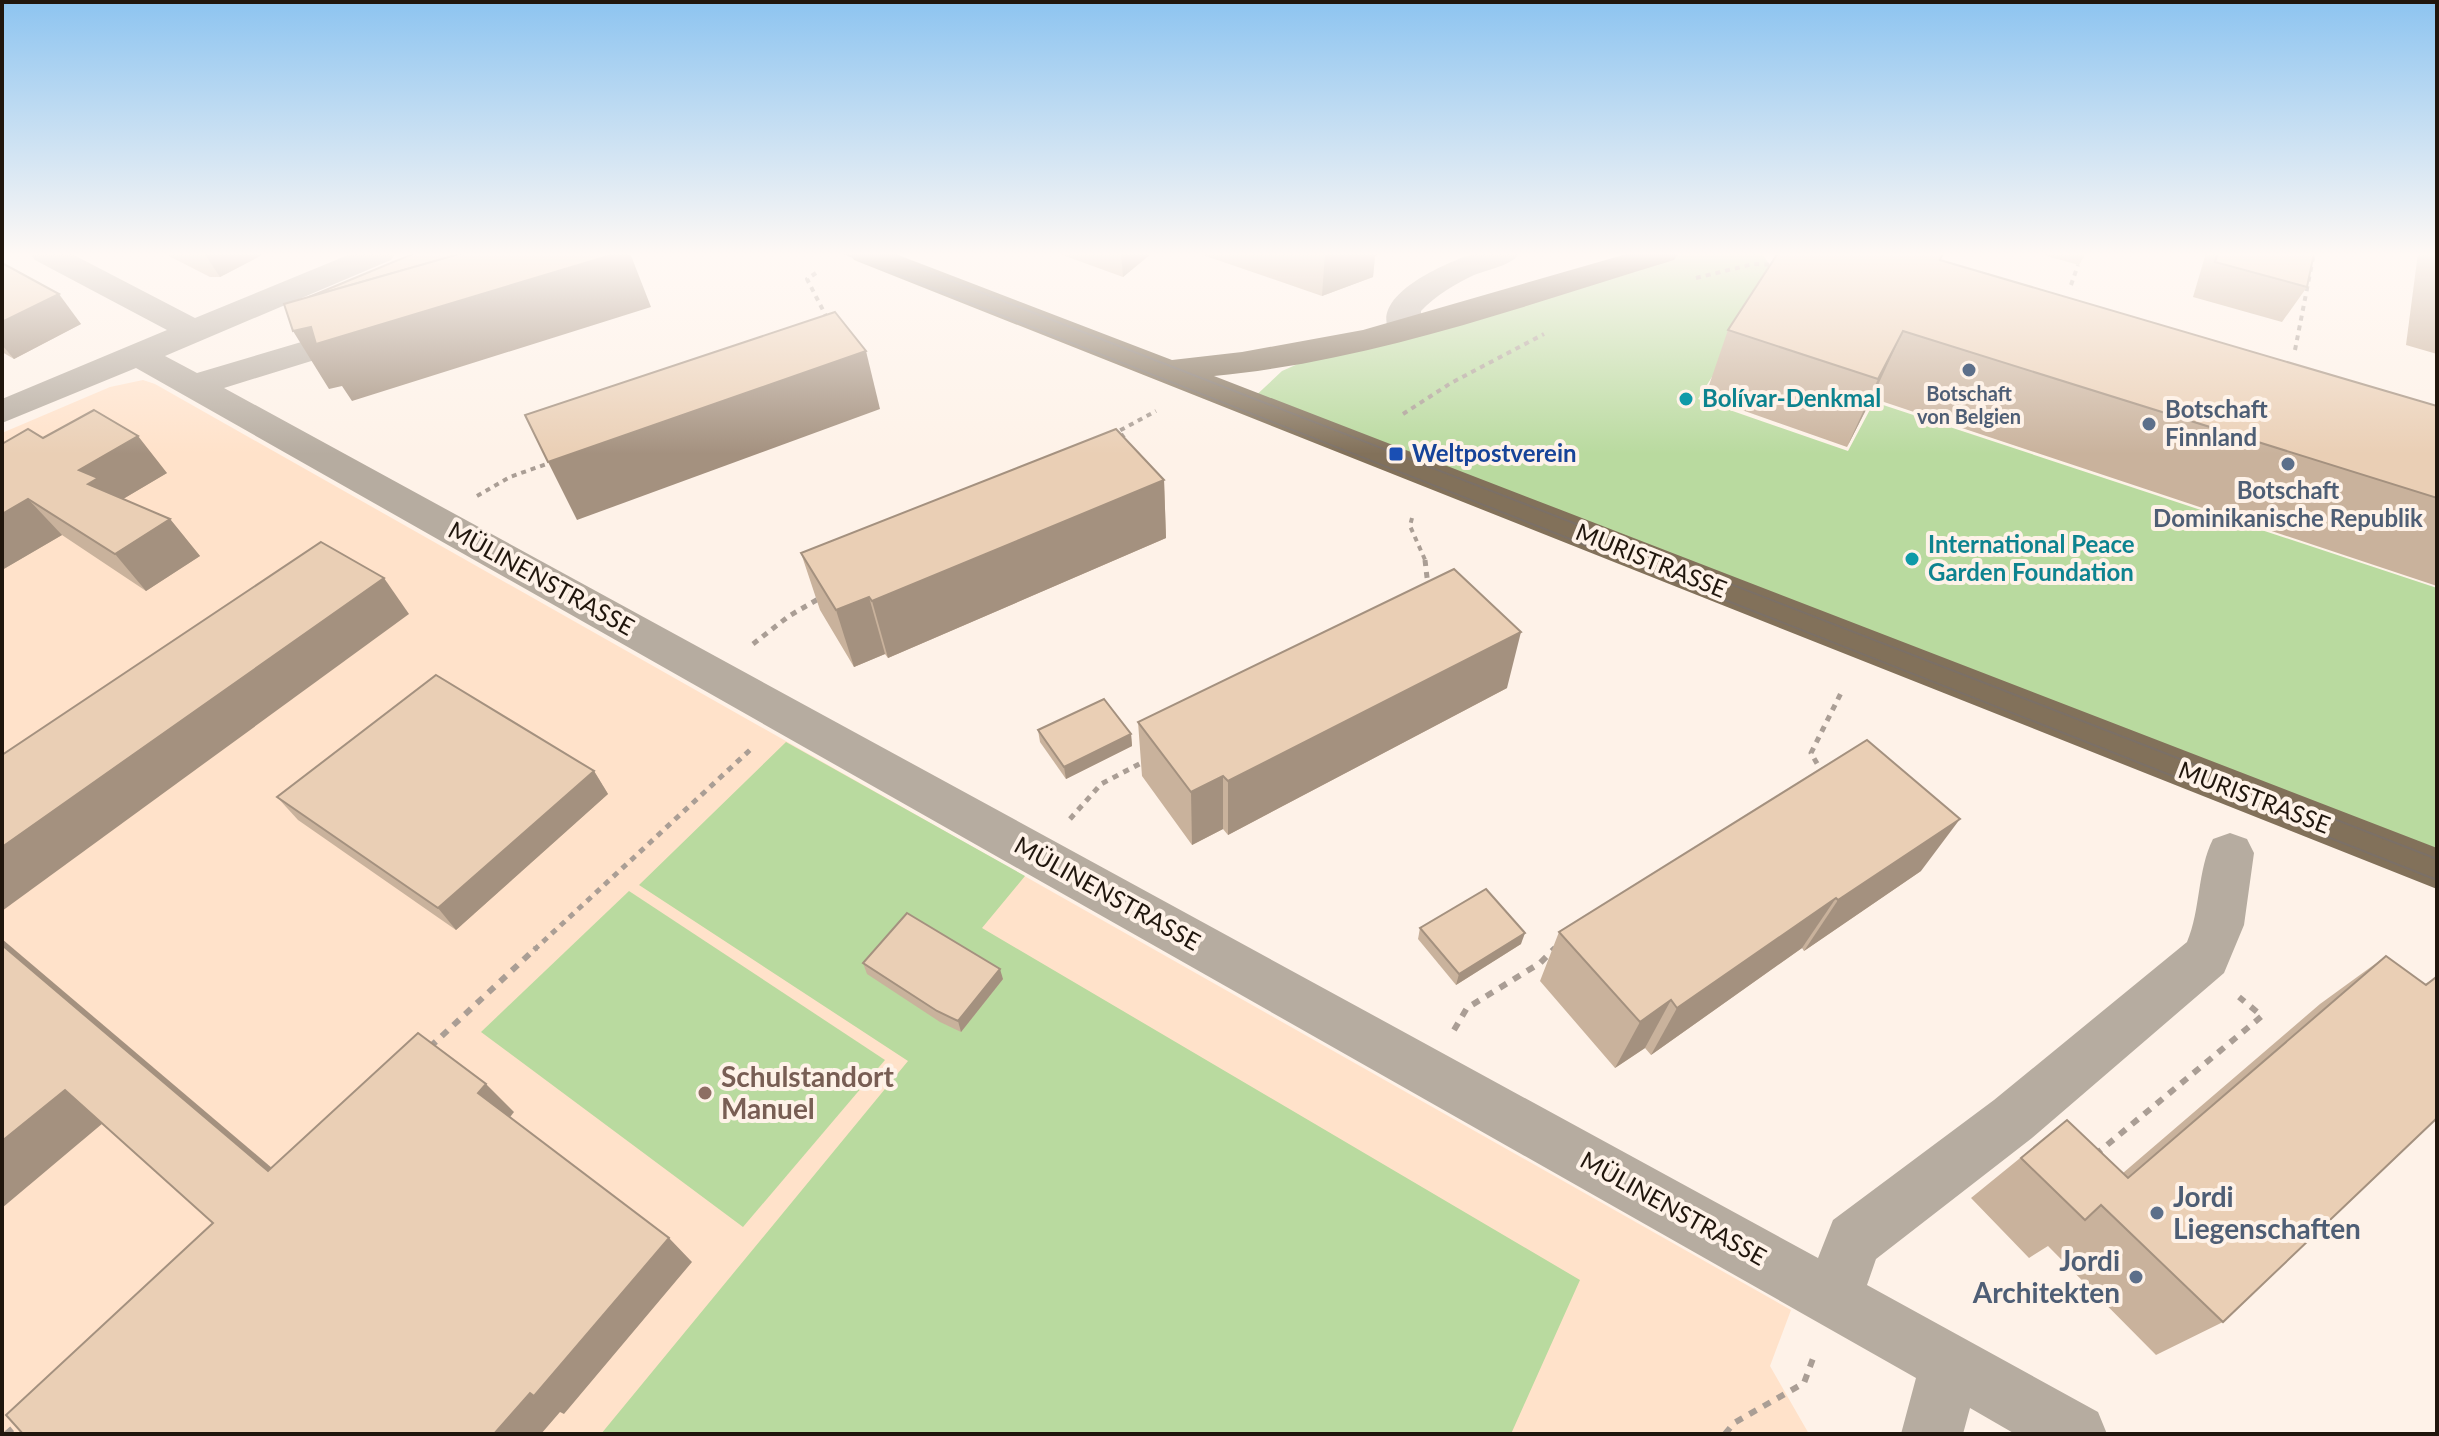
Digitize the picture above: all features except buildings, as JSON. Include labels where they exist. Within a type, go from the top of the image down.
[{"type":"main road","name":"MURISTRASSE","points":[[1038,320],[2437,869]]},
{"type":"main road","points":[[1167,370],[1245,364],[1435,320]]},
{"type":"main road","points":[[1298,422],[1300,387],[1316,367],[1404,329]]},
{"type":"street","points":[[173,320],[194,331]]},
{"type":"street","points":[[2,412],[220,320]]},
{"type":"street","points":[[1404,320],[1404,329]]},
{"type":"street","points":[[194,386],[401,323]]},
{"type":"street","name":"MÜLINENSTRASSE","points":[[138,355],[2076,1434]]},
{"type":"street","points":[[1833,1299],[1853,1240],[2013,1119],[2206,957],[2219,925],[2230,853]]},
{"type":"street","points":[[1932,1434],[1950,1364]]},
{"type":"path","points":[[2295,350],[2301,320]]},
{"type":"path","points":[[1403,414],[1463,376],[1550,331]]},
{"type":"path","points":[[1127,444],[1119,431],[1156,410]]},
{"type":"path","points":[[439,522],[500,482],[561,458]]},
{"type":"path","points":[[1412,518],[1410,526],[1427,566],[1429,596]]},
{"type":"path","points":[[716,676],[789,616],[833,592]]},
{"type":"path","points":[[1812,784],[1824,777],[1811,753],[1841,693]]},
{"type":"path","points":[[427,1050],[787,716]]},
{"type":"path","points":[[1038,855],[1101,784],[1149,759]]},
{"type":"path","points":[[1429,1073],[1467,1008],[1540,963],[1560,943]]},
{"type":"path","points":[[2083,1165],[2262,1016]]},
{"type":"path","points":[[1725,1434],[1734,1423],[1804,1383],[1833,1299]]},
{"type":"path","points":[[6,1434],[29,1413]]},
{"type":"shaded area","name":"Schulstandort Manuel","points":[[143,380],[155,384],[1791,1310],[1770,1366],[1809,1434],[2,1434],[2,433],[110,387]]},
{"type":"green space","points":[[1440,320],[1748,320],[1698,399],[1848,451],[1874,402],[2437,588],[2437,859],[1250,401],[1282,371]]},
{"type":"green space","points":[[786,742],[1025,876],[982,928],[1580,1280],[1511,1434],[601,1434],[908,1061],[639,885]]},
{"type":"green space","points":[[629,891],[885,1060],[743,1227],[481,1032]]},
{"type":"tram line","points":[[1013,320],[2437,880]]},
{"type":"tram line","points":[[1052,320],[2437,859]]},
{"type":"place","name":"Botschaft von Belgien","points":[[1969,370]]},
{"type":"place","name":"Bolívar-Denkmal","points":[[1686,399]]},
{"type":"place","name":"Botschaft Finnland","points":[[2149,424]]},
{"type":"place","name":"Weltpostverein","points":[[1396,454]]},
{"type":"place","name":"Botschaft Dominikanische Republik","points":[[2288,464]]},
{"type":"place","name":"International Peace Garden Foundation","points":[[1912,559]]},
{"type":"place","name":"Schulstandort Manuel","points":[[705,1093]]},
{"type":"place","name":"Jordi Liegenschaften","points":[[2157,1213]]},
{"type":"place","name":"Jordi Architekten","points":[[2136,1277]]}]
